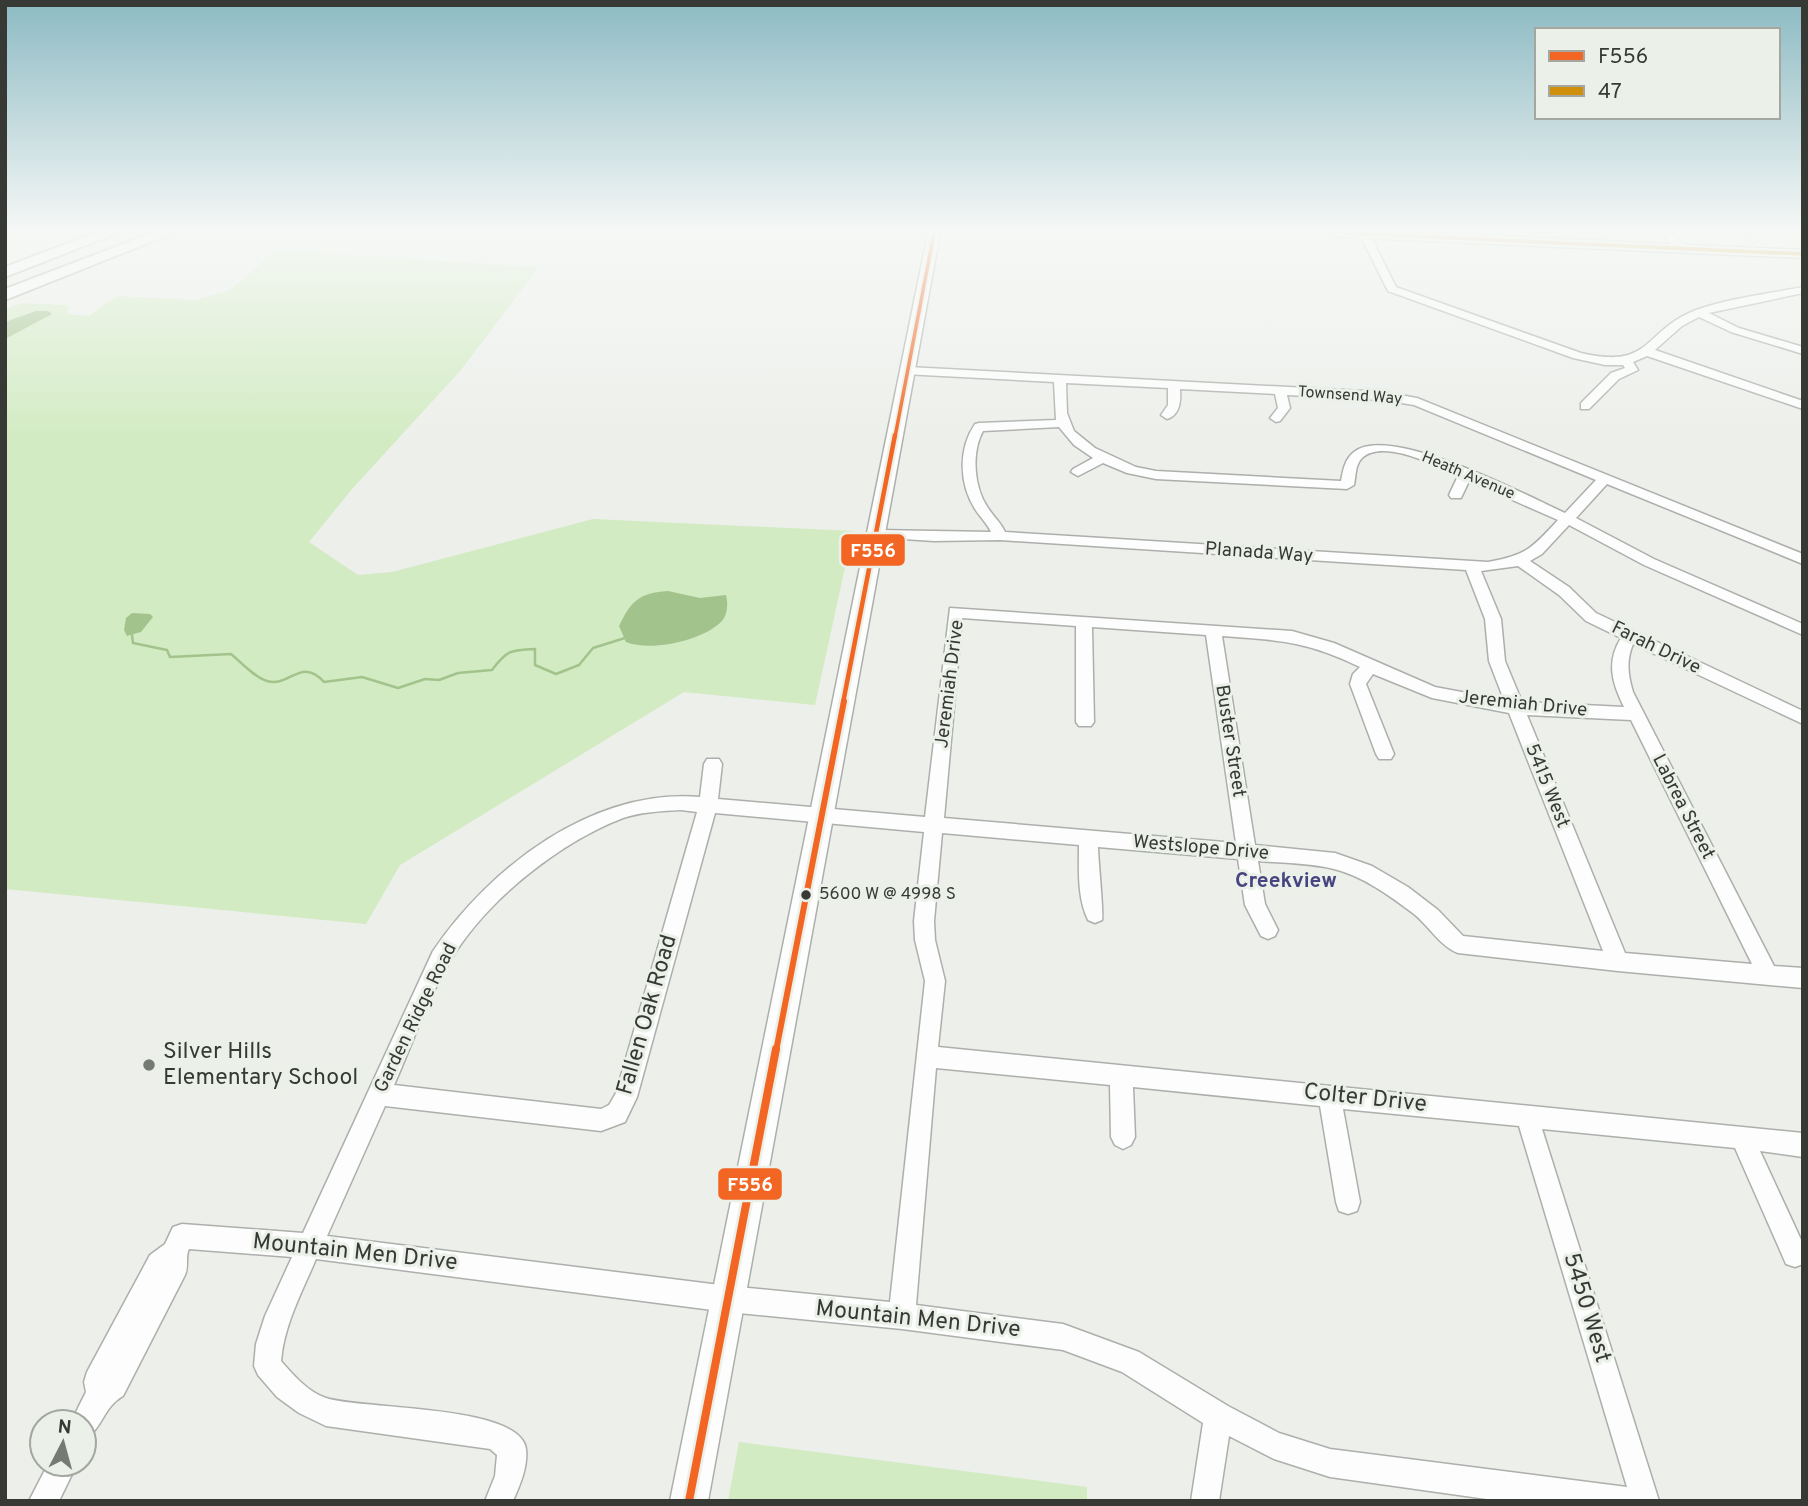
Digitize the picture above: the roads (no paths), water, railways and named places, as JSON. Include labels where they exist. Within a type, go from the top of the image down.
[{"type":"main road","points":[[689,1501],[921,303]]},
{"type":"street","points":[[1429,303],[1577,356],[1626,361],[1648,352],[1682,321],[1699,313],[1743,303]]},
{"type":"street","points":[[1699,313],[1735,330],[1803,351]]},
{"type":"street","points":[[1648,352],[1803,405]]},
{"type":"street","points":[[1586,406],[1615,376],[1632,370],[1626,361]]},
{"type":"street","name":"Townsend Way","points":[[908,371],[1383,396],[1417,402],[1803,559]]},
{"type":"street","points":[[1000,536],[997,525],[982,509],[973,491],[969,474],[973,435],[979,427],[1063,424],[1060,379]]},
{"type":"street","points":[[1167,415],[1174,409],[1176,402],[1174,385]]},
{"type":"street","points":[[1276,418],[1284,408],[1280,391]]},
{"type":"street","name":"Heath Avenue","points":[[1063,424],[1078,440],[1103,457],[1129,470],[1146,474],[1347,485],[1352,462],[1365,452],[1392,449],[1426,457],[1568,519],[1626,551],[1803,630]]},
{"type":"street","points":[[1078,472],[1103,457]]},
{"type":"street","points":[[1456,495],[1466,474]]},
{"type":"street","points":[[1520,561],[1536,551],[1605,478]]},
{"type":"street","name":"Planada Way","points":[[877,534],[1000,536],[1472,567],[1520,561]]},
{"type":"street","name":"Farah Drive","points":[[1520,561],[1571,597],[1591,617],[1803,718]]},
{"type":"street","name":"5415 West","points":[[1472,567],[1493,619],[1494,651],[1618,962]]},
{"type":"street","name":"Jeremiah Drive","points":[[902,1316],[935,981],[925,940],[924,921],[955,612],[1312,639],[1431,692],[1515,706],[1636,714]]},
{"type":"street","points":[[1084,621],[1085,722]]},
{"type":"street","name":"Buster Street","points":[[1213,630],[1255,905],[1268,930]]},
{"type":"street","name":"Labrea Street","points":[[1630,636],[1621,652],[1618,674],[1768,975]]},
{"type":"street","points":[[1371,666],[1359,678],[1358,684],[1385,754]]},
{"type":"street","name":"Fallen Oak Road","points":[[379,1094],[601,1120],[617,1114],[626,1097],[708,806],[713,764]]},
{"type":"street","name":"Garden Ridge Road","points":[[499,1501],[509,1476],[512,1449],[499,1438],[482,1432],[326,1412],[297,1398],[267,1366],[269,1344],[278,1316],[440,958],[465,921],[494,891],[587,826],[617,813],[643,806],[681,803],[822,815]]},
{"type":"street","name":"Westslope Drive","points":[[822,815],[1247,851],[1335,861],[1365,872],[1401,892],[1431,916],[1458,944],[1618,962],[1803,978]]},
{"type":"street","points":[[1088,838],[1089,888],[1095,914]]},
{"type":"street","name":"Colter Drive","points":[[926,1056],[1803,1145]]},
{"type":"street","points":[[1121,1075],[1123,1137]]},
{"type":"street","points":[[1329,1095],[1348,1202]]},
{"type":"street","name":"5450 West","points":[[1527,1116],[1645,1501]]},
{"type":"street","points":[[1742,1137],[1795,1255]]},
{"type":"street","name":"Mountain Men Drive","points":[[93,1408],[100,1394],[113,1386],[176,1266],[178,1244],[310,1247],[1063,1337],[1129,1361],[1219,1416],[1274,1445],[1330,1463],[1625,1501]]},
{"type":"street","points":[[1205,1501],[1219,1416]]},
{"type":"street","points":[[43,1501],[55,1478]]},
{"type":"waterway","points":[[132,635],[133,643],[167,650],[170,657],[231,654],[267,681],[275,682],[308,672],[324,682],[362,677],[398,688],[425,679],[439,680],[458,673],[492,670],[510,652],[520,650],[535,649],[535,665],[556,674],[579,665],[593,648],[625,638]]},
{"type":"place","name":"5600 W @ 4998 S","points":[[806,895]]},
{"type":"place","name":"Silver Hills Elementary School","points":[[149,1065]]},
{"type":"district","name":"Creekview","points":[[1286,881]]}]
